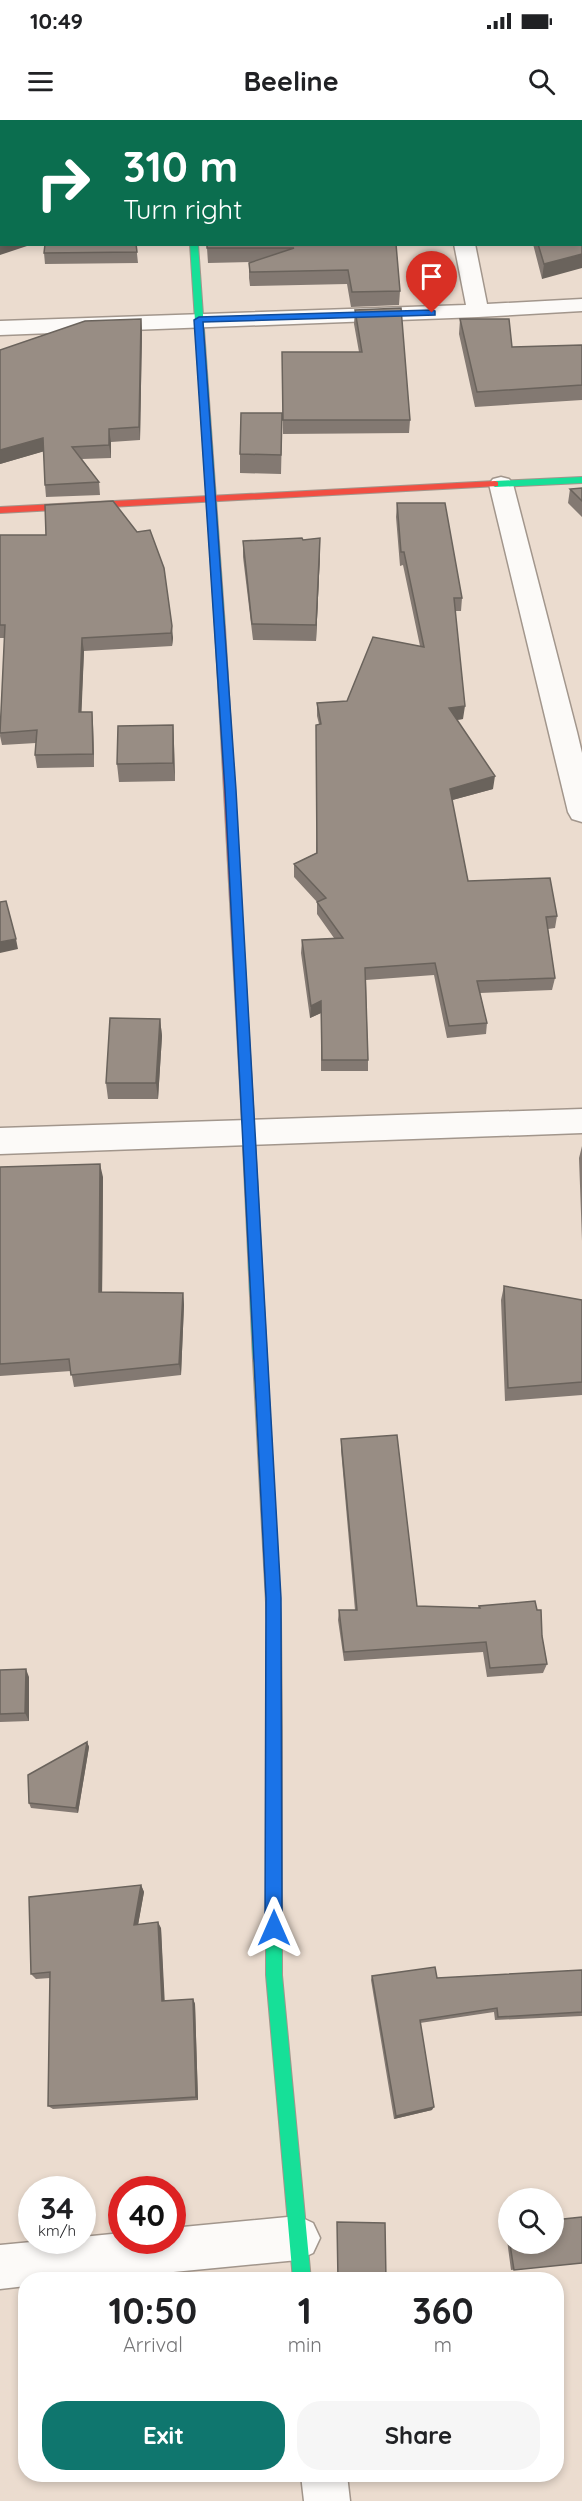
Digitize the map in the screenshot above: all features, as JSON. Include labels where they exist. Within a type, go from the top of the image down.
[{"type":"street","points":[[194,246],[229,767],[274,1621],[274,1975],[301,2272]]},
{"type":"street","points":[[464,246],[478,311]]},
{"type":"street","points":[[0,328],[478,311],[582,305]]},
{"type":"street","points":[[0,510],[210,501],[582,480]]},
{"type":"street","points":[[501,484],[582,812]]},
{"type":"street","points":[[0,1141],[582,1121]]},
{"type":"street","points":[[0,2267],[298,2238]]},
{"type":"street","points":[[325,2482],[327,2501]]},
{"type":"building","points":[[45,246],[136,246],[137,252],[44,253]]},
{"type":"building","points":[[207,246],[396,246],[400,291],[352,292],[348,270],[250,272],[249,263],[294,248],[207,248]]},
{"type":"building","points":[[539,246],[582,246],[582,254],[544,264]]},
{"type":"building","points":[[401,308],[410,420],[283,420],[282,352],[362,352],[355,310]]},
{"type":"building","points":[[141,319],[139,427],[109,429],[109,445],[72,447],[99,482],[45,485],[43,438],[0,450],[0,350],[85,321]]},
{"type":"building","points":[[460,319],[509,319],[512,347],[582,345],[582,385],[477,392]]},
{"type":"building","points":[[241,413],[282,413],[281,455],[240,454]]},
{"type":"building","points":[[582,488],[582,501],[570,489]]},
{"type":"building","points":[[113,501],[137,532],[150,530],[164,568],[171,633],[82,638],[79,712],[92,712],[93,754],[35,755],[37,730],[0,733],[5,625],[0,625],[0,535],[46,535],[45,505]]},
{"type":"building","points":[[397,503],[445,503],[462,598],[454,598],[465,706],[449,708],[495,776],[450,789],[468,881],[550,878],[557,916],[546,917],[555,978],[477,981],[487,1023],[449,1026],[435,963],[365,968],[368,1060],[322,1060],[321,1001],[311,1006],[302,940],[343,938],[317,902],[326,898],[294,864],[317,853],[316,725],[321,724],[317,703],[347,701],[373,637],[424,647],[404,552],[401,552]]},
{"type":"building","points":[[302,538],[303,540],[320,538],[316,625],[252,624],[243,541]]},
{"type":"building","points":[[173,725],[173,763],[117,764],[118,726]]},
{"type":"building","points":[[6,901],[16,939],[0,942],[0,902]]},
{"type":"building","points":[[110,1018],[160,1019],[156,1083],[106,1083]]},
{"type":"building","points":[[100,1164],[99,1292],[183,1293],[179,1364],[71,1375],[69,1359],[0,1364],[0,1167]]},
{"type":"building","points":[[504,1286],[582,1300],[582,1382],[508,1388]]},
{"type":"building","points":[[397,1435],[417,1606],[480,1608],[479,1606],[535,1601],[537,1610],[541,1610],[542,1636],[547,1664],[490,1668],[486,1642],[344,1652],[339,1610],[357,1610],[341,1439]]},
{"type":"building","points":[[26,1669],[25,1713],[0,1714],[0,1670]]},
{"type":"building","points":[[87,1742],[76,1808],[29,1803],[28,1775]]},
{"type":"building","points":[[141,1885],[134,1925],[158,1922],[162,2001],[193,1999],[196,2097],[48,2106],[50,1972],[31,1974],[29,1897]]},
{"type":"building","points":[[435,1967],[437,1978],[582,1970],[582,2012],[498,2017],[497,2008],[420,2020],[434,2107],[396,2116],[372,1976]]},
{"type":"building","points":[[582,2217],[582,2263],[514,2270],[512,2254],[564,2254],[564,2219]]},
{"type":"building","points":[[337,2222],[385,2223],[386,2272],[338,2272]]},
{"type":"traffic: fast","points":[[194,246],[220,627]]},
{"type":"traffic: fast","points":[[495,484],[582,480]]},
{"type":"traffic: fast","points":[[247,1104],[260,1360]]},
{"type":"traffic: fast","points":[[274,1732],[274,1975],[301,2272]]},
{"type":"traffic: slow","points":[[260,1360],[274,1621],[274,1732]]},
{"type":"traffic: jam","points":[[0,510],[495,484]]},
{"type":"traffic: jam","points":[[220,627],[247,1104]]},
{"type":"route","points":[[274,1928],[273,1598],[250,1134],[199,320],[432,313]]}]
